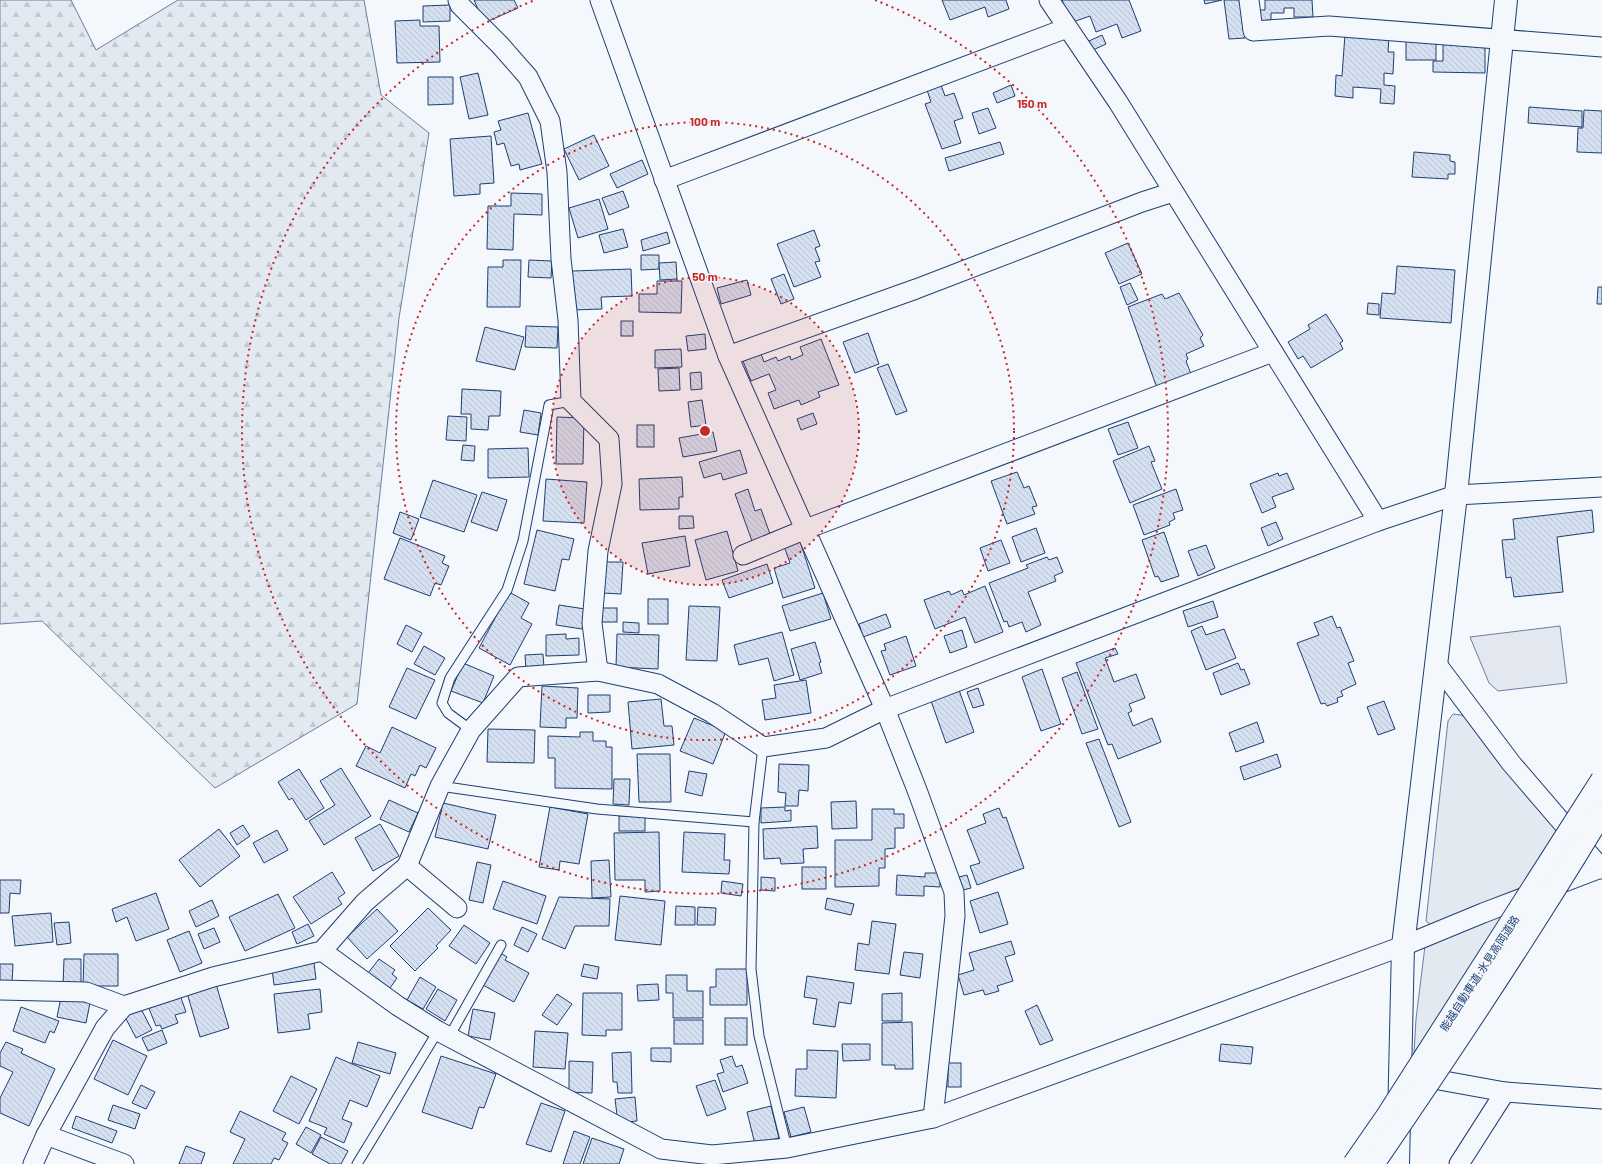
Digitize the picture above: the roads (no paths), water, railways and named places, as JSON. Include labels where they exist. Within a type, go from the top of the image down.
[{"type":"main road","points":[[1398,1164],[1403,946],[1456,495],[1506,0]]},
{"type":"main road","name":"能越自動車道;氷見高岡道路","points":[[1354,1164],[1397,1102],[1602,780]]},
{"type":"main road","name":"能越自動車道;氷見高岡道路","points":[[1373,1164],[1456,1043],[1602,812]]},
{"type":"street","points":[[458,0],[460,5],[500,45],[528,77],[550,121],[556,172],[561,259],[568,320],[571,401],[609,439],[612,484],[598,551],[592,623],[598,671]]},
{"type":"street","points":[[600,0],[728,356],[885,709],[917,790],[954,892],[955,916],[933,1118]]},
{"type":"street","points":[[1049,0],[1118,102],[1378,521]]},
{"type":"street","points":[[1249,0],[1253,31],[1329,26],[1602,47]]},
{"type":"street","points":[[664,180],[1067,28]]},
{"type":"street","points":[[728,356],[923,286],[1142,202],[1174,192]]},
{"type":"street","points":[[743,555],[806,529],[1273,352]]},
{"type":"street","points":[[33,1164],[46,1135],[105,1028],[124,1006],[212,977],[322,951],[365,902],[407,866],[440,786],[471,730],[518,677],[598,671],[624,675],[658,684],[712,713],[762,748],[826,738],[885,709],[1378,521],[1456,495],[1602,486]]},
{"type":"street","points":[[322,951],[398,1006],[443,1034],[661,1149],[712,1155],[787,1148],[933,1118],[1403,946],[1483,913],[1602,868],[1511,762],[1436,663]]},
{"type":"street","points":[[407,866],[457,908]]},
{"type":"street","points":[[0,990],[86,992],[124,1006]]},
{"type":"street","points":[[1400,1073],[1505,1092],[1602,1099]]},
{"type":"street","points":[[1460,1164],[1505,1092]]},
{"type":"street","points":[[46,1135],[124,1164]]},
{"type":"lane","points":[[471,730],[448,713],[442,703],[450,678],[507,590],[523,542],[549,405],[571,401]]},
{"type":"lane","points":[[762,748],[754,822],[751,969],[759,1036],[787,1148]]},
{"type":"lane","points":[[440,786],[597,809],[754,822]]},
{"type":"lane","points":[[356,1164],[501,945]]}]
